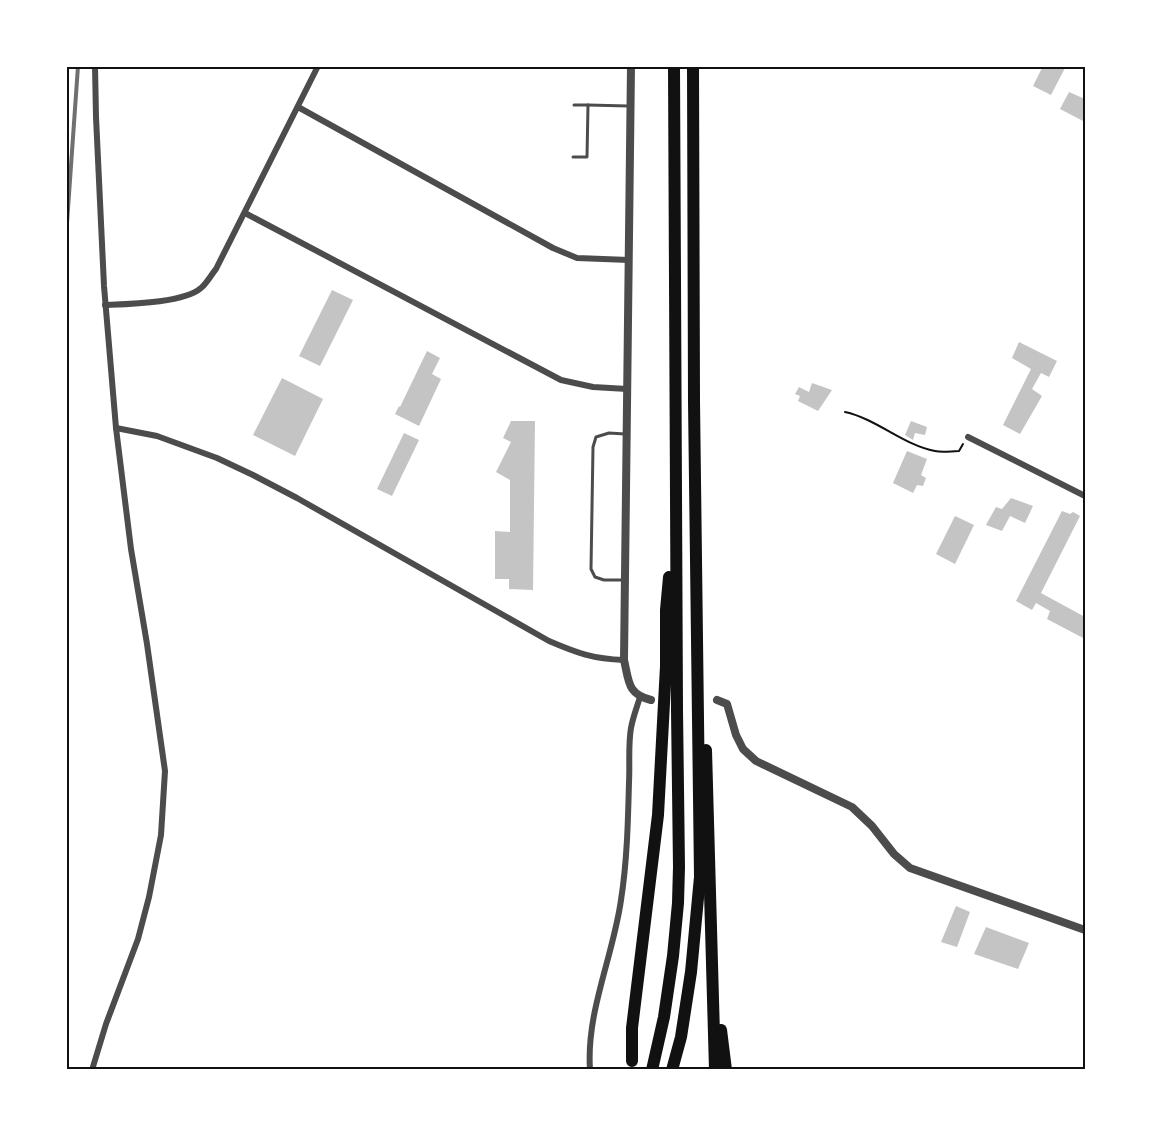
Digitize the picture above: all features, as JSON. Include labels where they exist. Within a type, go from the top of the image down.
[{"type":"highway","points":[[652,1070],[664,1017],[673,956],[679,867],[676,710],[674,66]]},
{"type":"highway","points":[[672,1070],[681,1037],[691,972],[700,877],[694,401],[693,66]]},
{"type":"highway","points":[[694,401],[715,1070]]},
{"type":"highway","points":[[632,1061],[632,1028],[658,815],[666,666],[666,610],[676,522]]},
{"type":"highway","points":[[713,977],[726,1070]]},
{"type":"street","points":[[92,1070],[106,1024],[138,939],[149,897],[161,835],[165,771],[131,549],[116,428],[105,305],[95,66]]},
{"type":"street","points":[[105,305],[133,304],[180,297],[200,289],[216,270],[318,66]]},
{"type":"street","points":[[631,66],[624,660],[629,684],[639,697],[651,700]]},
{"type":"street","points":[[298,107],[553,248],[577,258],[629,260]]},
{"type":"street","points":[[245,213],[561,380],[593,387],[627,389]]},
{"type":"street","points":[[116,428],[158,436],[217,458],[297,498],[549,640],[590,656],[624,660]]},
{"type":"street","points":[[968,437],[1085,496]]},
{"type":"street","points":[[590,1070],[592,1031],[600,987],[614,937],[621,900],[628,829],[631,728],[639,697]]},
{"type":"street","points":[[717,700],[727,704],[736,735],[743,749],[756,761],[852,807],[872,826],[894,854],[910,868],[1085,930]]},
{"type":"lane","points":[[574,105],[631,106]]},
{"type":"lane","points":[[573,157],[587,157],[588,105]]},
{"type":"lane","points":[[625,580],[604,580],[595,577],[591,569],[591,558],[593,447],[597,436],[609,433],[627,434]]},
{"type":"path","points":[[845,412],[856,414],[907,442],[937,452],[959,451],[968,437]]},
{"type":"building","points":[[1043,66],[1066,66],[1051,95],[1033,86]]},
{"type":"building","points":[[1069,92],[1085,99],[1085,122],[1060,109]]},
{"type":"building","points":[[332,290],[353,300],[320,366],[299,356]]},
{"type":"building","points":[[1019,342],[1057,361],[1049,377],[1041,373],[1032,389],[1042,396],[1020,434],[1003,425],[1031,369],[1012,358]]},
{"type":"building","points":[[427,351],[440,358],[432,374],[441,379],[419,426],[395,414]]},
{"type":"building","points":[[282,378],[323,399],[295,456],[253,435]]},
{"type":"building","points":[[812,383],[832,390],[818,411],[798,401],[800,396],[795,394],[799,387],[809,392]]},
{"type":"building","points":[[511,421],[535,421],[533,590],[509,589],[509,579],[495,579],[495,531],[510,532],[510,480],[496,472],[511,442],[503,438]]},
{"type":"building","points":[[911,421],[927,427],[925,435],[915,433],[913,440],[905,435]]},
{"type":"building","points":[[404,433],[419,440],[392,496],[377,489]]},
{"type":"building","points":[[907,451],[927,459],[921,475],[926,478],[923,486],[917,485],[913,493],[893,483]]},
{"type":"building","points":[[1011,498],[1033,506],[1025,523],[1010,516],[1002,531],[986,525],[996,507],[1002,509]]},
{"type":"building","points":[[1062,511],[1070,514],[1073,512],[1080,516],[1041,593],[1085,617],[1085,639],[1047,619],[1050,611],[1036,603],[1032,610],[1016,601]]},
{"type":"building","points":[[955,516],[974,525],[955,564],[936,554]]},
{"type":"building","points":[[956,906],[970,912],[957,947],[941,942]]},
{"type":"building","points":[[986,927],[1029,943],[1018,969],[974,954]]},
{"type":"railway","points":[[66,237],[78,66]]}]
